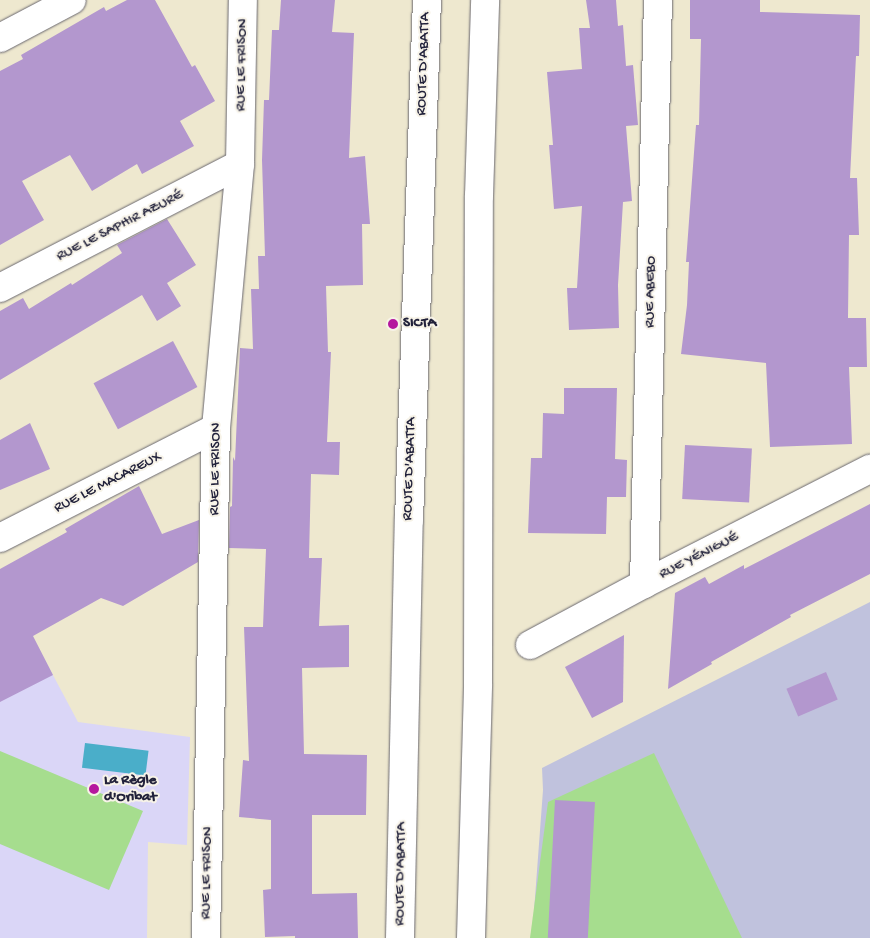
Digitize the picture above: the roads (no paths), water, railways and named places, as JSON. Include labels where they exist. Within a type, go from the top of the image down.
[{"type":"street","points":[[0,38],[72,0]]},
{"type":"street","name":"RUE LE FRISON","points":[[206,938],[216,428],[240,164],[243,0]]},
{"type":"street","name":"ROUTE D'ABATTA","points":[[400,938],[409,520],[427,0]]},
{"type":"street","points":[[470,938],[478,693],[479,196],[485,0]]},
{"type":"street","name":"RUE ABEBO","points":[[644,584],[658,0]]},
{"type":"street","name":"RUE LE SAPHIR AZURÉ","points":[[0,288],[240,164]]},
{"type":"street","name":"RUE LE MACAREUX","points":[[0,538],[216,428]]},
{"type":"street","name":"RUE YÉNIGUÉ","points":[[530,645],[644,584],[870,470]]},
{"type":"water","points":[[85,743],[149,751],[145,776],[82,768]]},
{"type":"place","name":"SICTA","points":[[393,324]]},
{"type":"place","name":"La Règle d'Oribat","points":[[94,789]]}]
